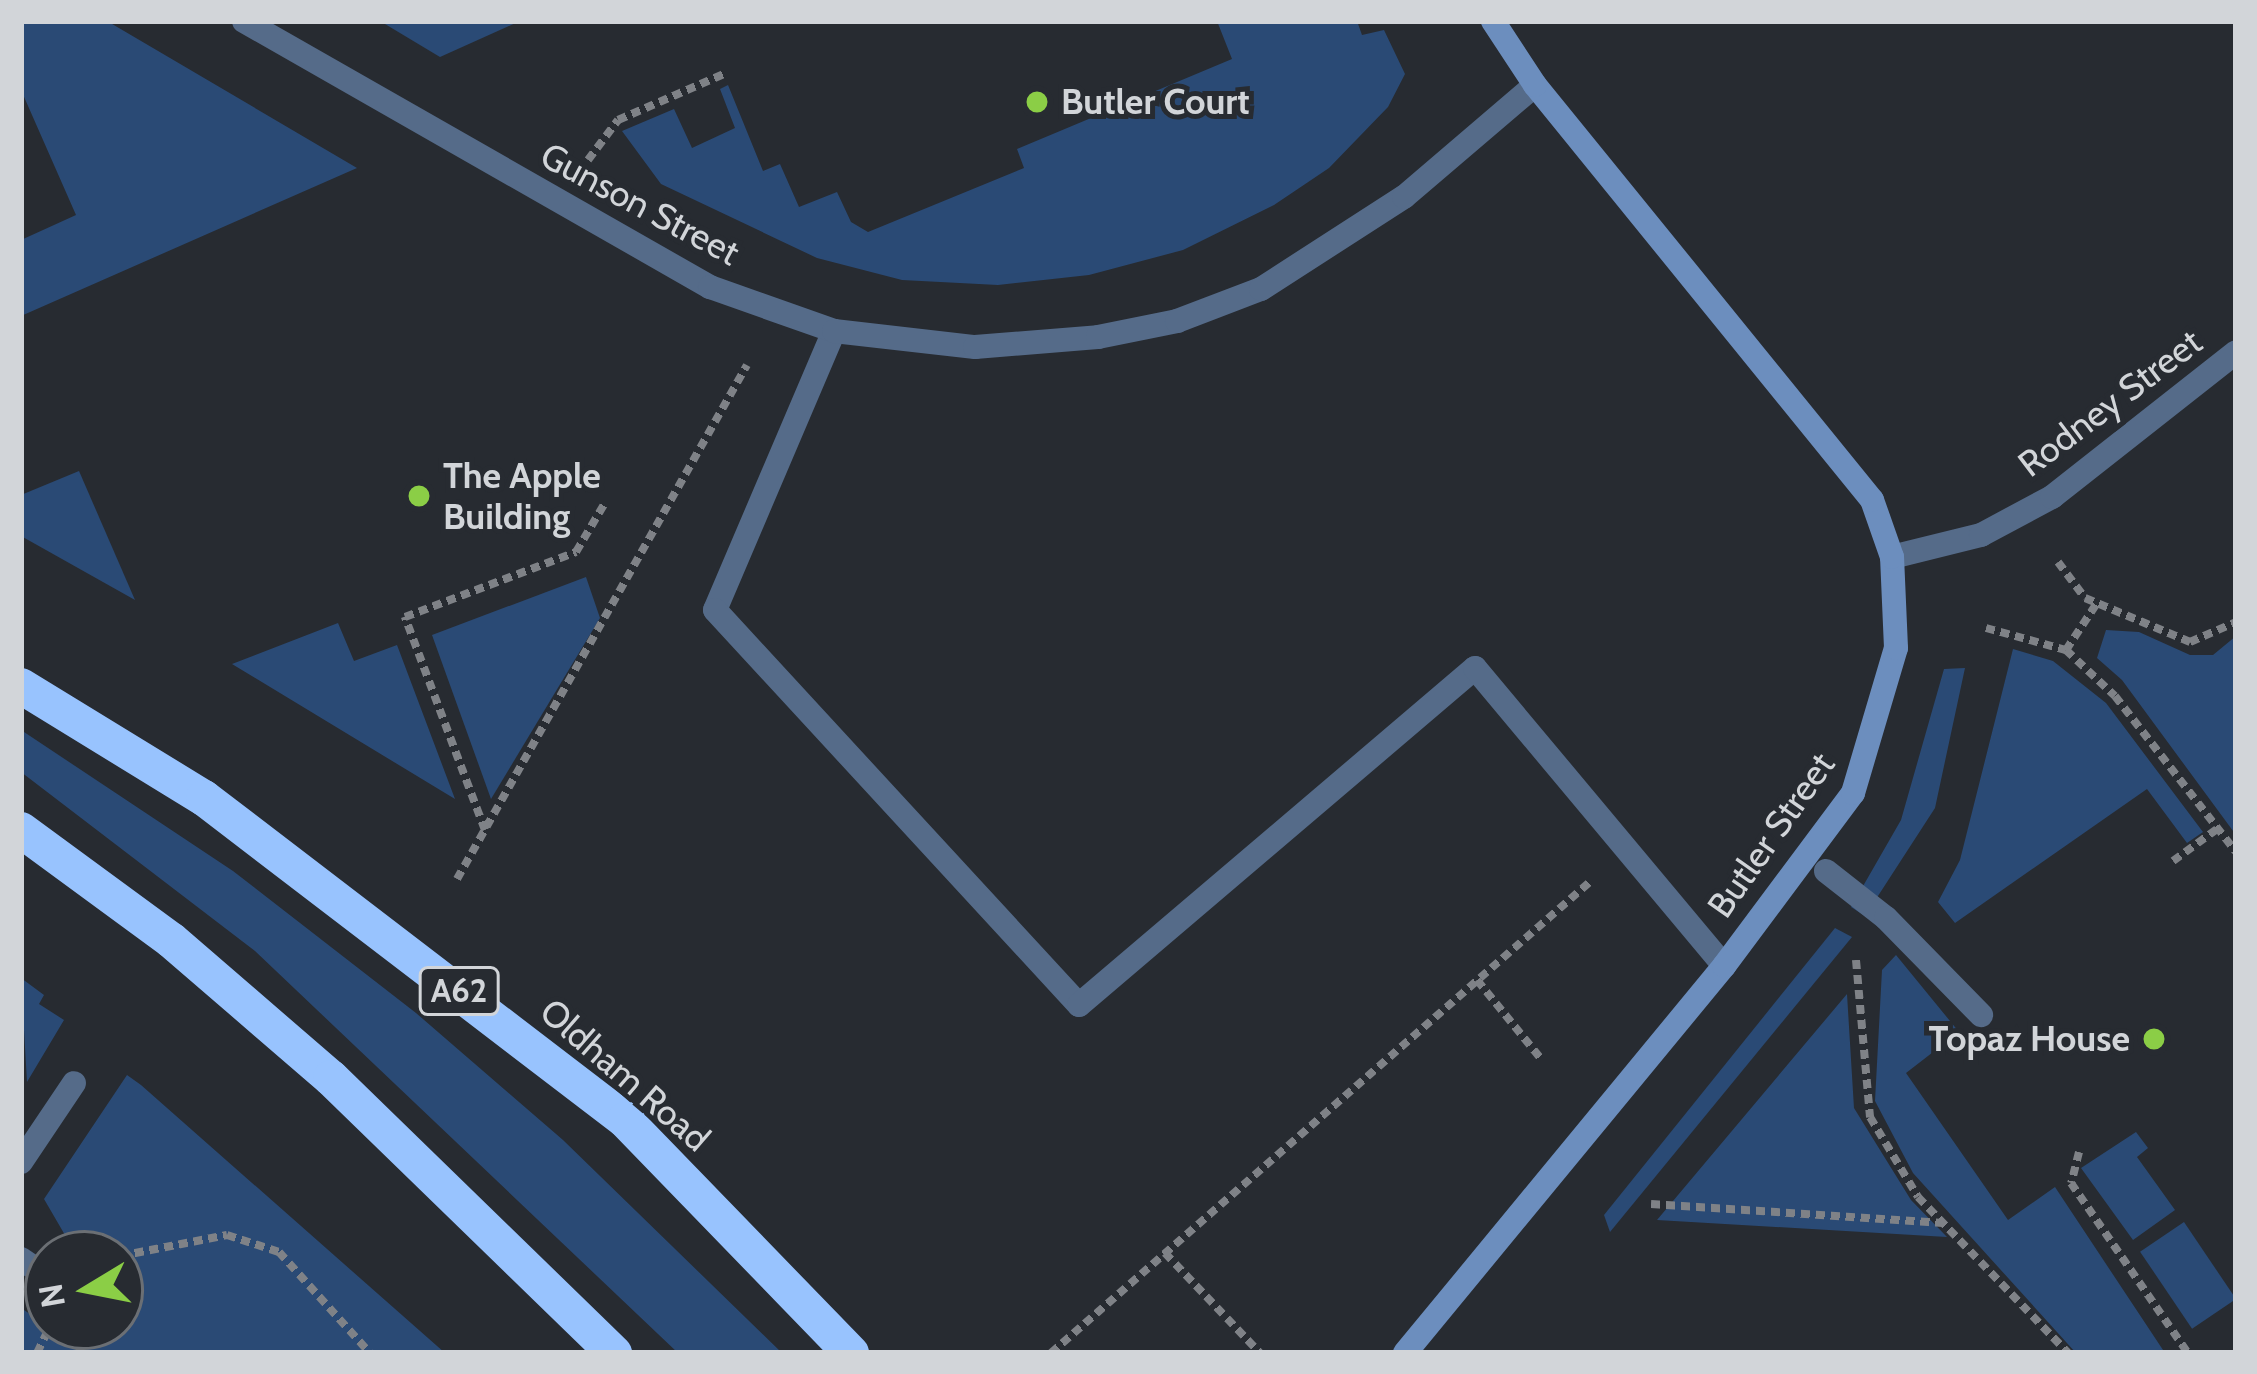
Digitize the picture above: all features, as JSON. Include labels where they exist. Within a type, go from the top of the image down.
[{"type":"highway","name":"Oldham Road","points":[[21,686],[204,798],[625,1120],[851,1353]]},
{"type":"highway","points":[[21,830],[171,940],[331,1078],[614,1353]]},
{"type":"street","name":"Gunson Street","points":[[244,21],[710,287],[835,331],[975,346],[1098,337],[1177,321],[1328,254],[1534,85]]},
{"type":"street","name":"Butler Street","points":[[1405,1353],[1724,966],[1853,793],[1896,648],[1892,557],[1872,500],[1818,426],[1534,85],[1492,21]]},
{"type":"street","points":[[835,331],[715,610],[1079,1005],[1475,668],[1724,966]]},
{"type":"street","name":"Rodney Street","points":[[1892,557],[1981,535],[2052,497],[2236,352]]},
{"type":"street","points":[[1826,871],[1886,918],[1981,1015]]},
{"type":"street","points":[[21,1162],[74,1083]]},
{"type":"path","points":[[587,162],[618,120],[724,74]]},
{"type":"path","points":[[458,879],[747,365]]},
{"type":"path","points":[[485,831],[405,617],[576,552],[606,501]]},
{"type":"path","points":[[2059,562],[2097,603],[2190,642],[2236,622]]},
{"type":"path","points":[[2066,650],[2097,603]]},
{"type":"path","points":[[1986,628],[2066,650],[2115,696],[2236,852]]},
{"type":"path","points":[[2173,861],[2216,830]]},
{"type":"path","points":[[1051,1353],[1592,880]]},
{"type":"path","points":[[1856,955],[1870,1117],[1943,1222],[2068,1353]]},
{"type":"path","points":[[1477,980],[1541,1060]]},
{"type":"path","points":[[2079,1152],[2071,1183],[2188,1353]]},
{"type":"path","points":[[1651,1204],[1943,1222]]},
{"type":"path","points":[[144,1251],[226,1235],[279,1252],[370,1353]]},
{"type":"path","points":[[1165,1253],[1260,1353]]},
{"type":"shaded area","points":[[21,21],[107,21],[357,168],[21,316],[21,240],[76,215],[21,90]]},
{"type":"shaded area","points":[[380,21],[520,21],[440,57]]},
{"type":"shaded area","points":[[1217,21],[1357,21],[1362,35],[1384,30],[1405,74],[1388,107],[1329,168],[1274,205],[1183,250],[1089,275],[998,285],[902,280],[817,258],[661,184],[622,131],[674,109],[692,148],[735,128],[720,89],[728,85],[763,171],[780,164],[799,207],[837,192],[851,222],[868,232],[1024,168],[1017,149],[1232,59]]},
{"type":"shaded area","points":[[79,471],[135,600],[21,536],[21,495]]},
{"type":"shaded area","points":[[586,577],[600,618],[491,799],[432,635]]},
{"type":"shaded area","points":[[338,623],[354,661],[397,645],[455,799],[232,664]]},
{"type":"shaded area","points":[[2106,630],[2139,632],[2190,655],[2213,655],[2236,636],[2236,835],[2122,680],[2097,658]]},
{"type":"shaded area","points":[[2013,649],[2053,661],[2106,703],[2203,832],[2187,843],[2147,789],[1955,923],[1938,902],[1960,860]]},
{"type":"shaded area","points":[[1965,668],[1935,808],[1865,916],[1851,907],[1901,820],[1944,669]]},
{"type":"shaded area","points":[[21,730],[233,871],[416,1013],[563,1140],[782,1353],[678,1353],[255,951],[21,772]]},
{"type":"shaded area","points":[[1835,928],[1852,937],[1610,1232],[1604,1215]]},
{"type":"shaded area","points":[[1896,955],[1959,1032],[1906,1073],[2008,1220],[2055,1187],[2165,1353],[2076,1353],[1913,1173],[1875,1101],[1882,970]]},
{"type":"shaded area","points":[[21,978],[44,995],[39,1004],[64,1020],[27,1082]]},
{"type":"shaded area","points":[[1847,994],[1854,1108],[1911,1200],[1947,1237],[1657,1220]]},
{"type":"shaded area","points":[[127,1075],[445,1353],[21,1353],[21,1308],[24,1350],[144,1350],[144,1230],[62,1230],[44,1199]]},
{"type":"shaded area","points":[[2136,1132],[2148,1148],[2137,1157],[2175,1210],[2133,1240],[2081,1168]]},
{"type":"shaded area","points":[[2184,1222],[2236,1299],[2192,1329],[2140,1252]]},
{"type":"place","name":"Butler Court","points":[[1037,102]]},
{"type":"place","name":"The Apple Building","points":[[419,496]]},
{"type":"place","name":"Topaz House","points":[[2154,1039]]}]
